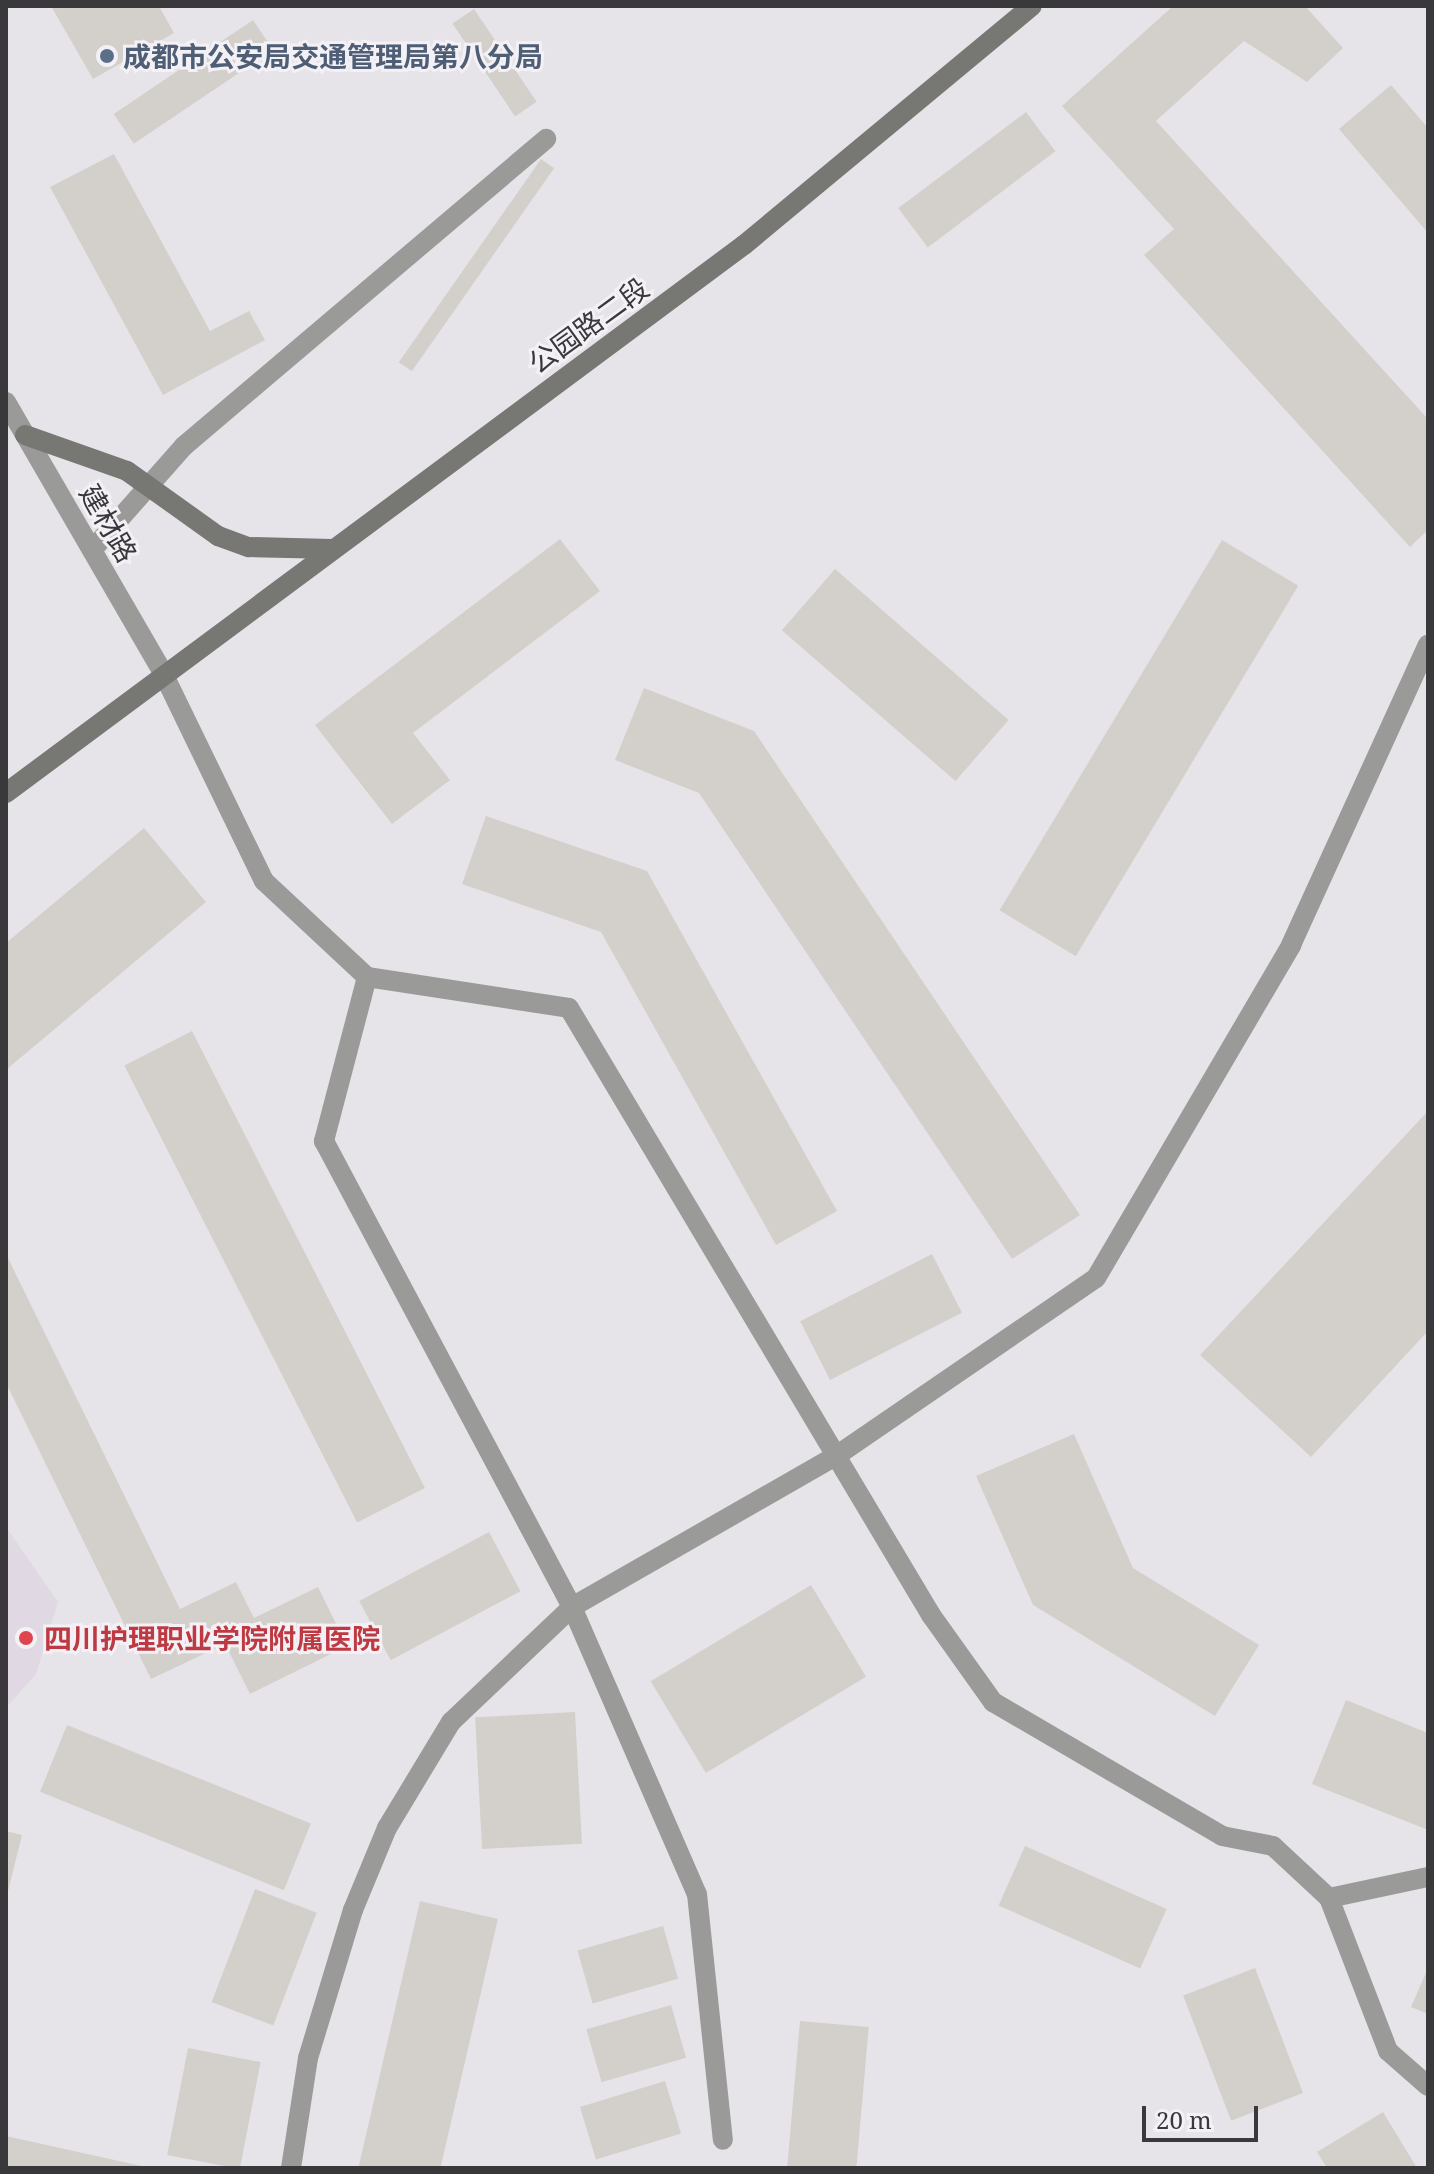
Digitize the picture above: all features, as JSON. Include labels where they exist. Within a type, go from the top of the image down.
[{"type":"street","name":"公园路二段","points":[[6,793],[163,673],[744,245],[1032,6]]},
{"type":"street","points":[[92,550],[184,446],[546,139]]},
{"type":"street","name":"建材路","points":[[6,402],[163,673],[264,881],[367,977]]},
{"type":"street","points":[[25,435],[127,471],[218,536],[249,547],[332,549]]},
{"type":"street","points":[[291,2168],[308,2058],[353,1910],[387,1828],[451,1722],[572,1607],[836,1456],[1096,1278],[1291,945],[1428,645]]},
{"type":"street","points":[[723,2140],[697,1894],[572,1607],[324,1141],[367,977],[569,1008],[931,1615],[993,1702],[1222,1836],[1273,1846],[1329,1898],[1388,2051],[1428,2086]]},
{"type":"street","points":[[1329,1898],[1428,1877]]},
{"type":"shaded area","name":"四川护理职业学院附属医院","points":[[6,1527],[58,1602],[36,1674],[6,1708]]},
{"type":"building","name":"成都市公安局交通管理局第八分局","points":[[51,6],[159,6],[174,33],[93,79]]},
{"type":"building","points":[[1173,6],[1305,6],[1343,48],[1307,82],[1244,41],[1156,121],[1428,419],[1428,530],[1410,547],[1144,255],[1174,229],[1062,106]]},
{"type":"building","points":[[474,9],[537,102],[515,116],[452,24]]},
{"type":"building","points":[[253,20],[273,50],[134,144],[114,114]]},
{"type":"building","points":[[1391,85],[1428,128],[1428,233],[1339,129]]},
{"type":"building","points":[[1026,112],[1055,151],[928,247],[898,208]]},
{"type":"building","points":[[114,154],[210,331],[249,311],[265,340],[163,395],[50,187]]},
{"type":"building","points":[[541,159],[554,168],[412,371],[399,362]]},
{"type":"building","points":[[560,539],[600,591],[413,733],[450,780],[392,824],[315,725]]},
{"type":"building","points":[[1222,540],[1298,586],[1076,956],[1000,910]]},
{"type":"building","points":[[835,569],[1009,720],[955,781],[782,630]]},
{"type":"building","points":[[644,688],[754,731],[1080,1215],[1012,1259],[699,793],[615,760]]},
{"type":"building","points":[[486,816],[647,871],[837,1211],[776,1245],[601,932],[462,884]]},
{"type":"building","points":[[144,828],[206,902],[6,1070],[6,943]]},
{"type":"building","points":[[192,1031],[425,1488],[357,1523],[124,1066]]},
{"type":"building","points":[[1428,1111],[1428,1331],[1311,1457],[1200,1355]]},
{"type":"building","points":[[6,1254],[180,1609],[236,1582],[254,1618],[318,1587],[347,1646],[250,1694],[225,1644],[151,1679],[6,1383]]},
{"type":"building","points":[[932,1254],[962,1313],[830,1380],[800,1321]]},
{"type":"building","points":[[1074,1434],[1133,1568],[1259,1645],[1215,1716],[1033,1605],[976,1476]]},
{"type":"building","points":[[489,1532],[520,1591],[391,1660],[359,1601]]},
{"type":"building","points":[[811,1585],[866,1677],[706,1773],[651,1681]]},
{"type":"building","points":[[1346,1700],[1428,1733],[1428,1830],[1312,1784]]},
{"type":"building","points":[[575,1712],[582,1844],[482,1849],[475,1717]]},
{"type":"building","points":[[67,1725],[311,1824],[284,1890],[40,1792]]},
{"type":"building","points":[[6,1831],[22,1835],[7,1895],[6,1895]]},
{"type":"building","points":[[1025,1846],[1167,1909],[1140,1968],[999,1905]]},
{"type":"building","points":[[255,1889],[317,1913],[273,2026],[212,2002]]},
{"type":"building","points":[[420,1901],[498,1919],[440,2168],[358,2168]]},
{"type":"building","points":[[663,1926],[678,1979],[593,2003],[577,1951]]},
{"type":"building","points":[[1255,1968],[1303,2093],[1231,2121],[1183,1996]]},
{"type":"building","points":[[1428,1968],[1428,2014],[1411,2007]]},
{"type":"building","points":[[671,2005],[686,2058],[602,2082],[586,2029]]},
{"type":"building","points":[[800,2021],[869,2027],[856,2168],[787,2167]]},
{"type":"building","points":[[188,2048],[261,2062],[240,2168],[167,2155]]},
{"type":"building","points":[[665,2081],[681,2134],[596,2160],[580,2107]]},
{"type":"building","points":[[1383,2112],[1417,2168],[1327,2168],[1317,2152]]},
{"type":"building","points":[[6,2136],[146,2167],[146,2168],[6,2168]]},
{"type":"place","name":"成都市公安局交通管理局第八分局","points":[[107,56]]},
{"type":"place","name":"四川护理职业学院附属医院","points":[[26,1638]]}]
